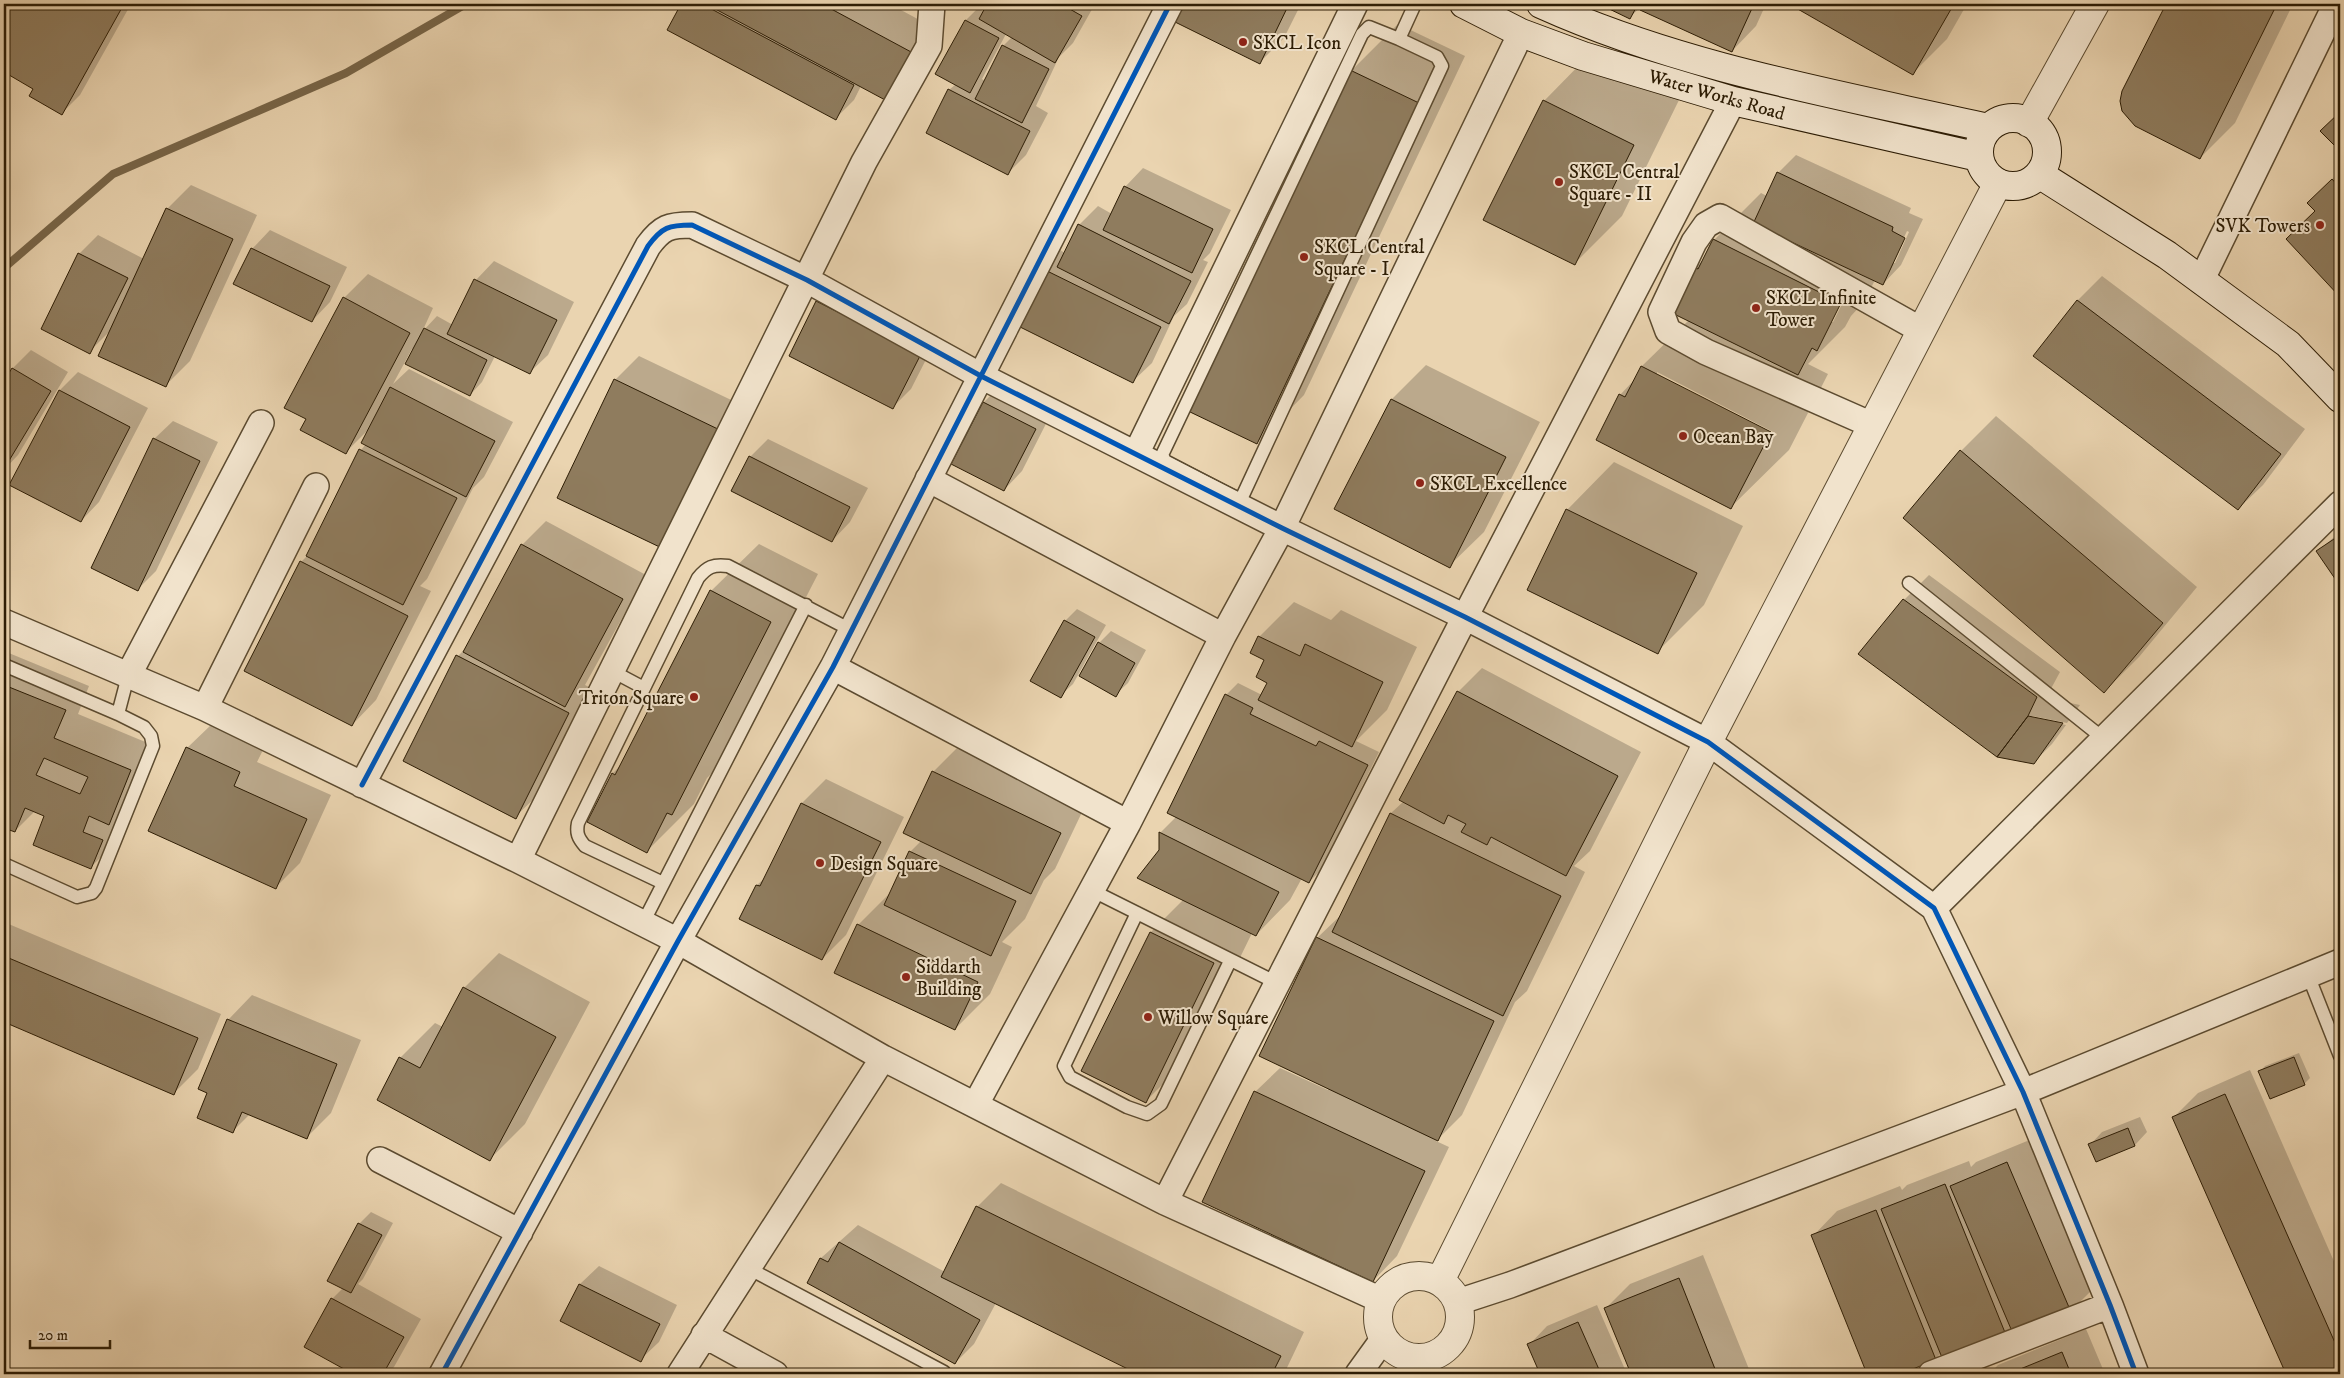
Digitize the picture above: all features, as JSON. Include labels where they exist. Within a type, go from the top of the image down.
[{"type":"main road","name":"Water Works Road","points":[[1464,4],[1521,33],[1583,56],[1733,101],[1979,157]]},
{"type":"main road","name":"Water Works Road","points":[[1541,4],[1596,27],[1738,72],[1988,128]]},
{"type":"main road","points":[[2029,123],[2095,4]]},
{"type":"main road","points":[[1583,56],[1596,27]]},
{"type":"main road","points":[[2008,118],[2019,118],[2037,128],[2046,146],[2044,165],[2039,174],[2030,181],[2020,185],[1998,183],[1982,168],[1979,157],[1982,136],[1988,128],[1998,121],[2008,118]]},
{"type":"main road","points":[[2039,174],[2167,254],[2288,344],[2340,398]]},
{"type":"main road","points":[[1440,1281],[1708,742],[1998,183]]},
{"type":"main road","points":[[1412,1276],[1426,1276],[1440,1281],[1450,1290],[1458,1302],[1461,1316],[1459,1330],[1440,1364],[1431,1357],[1417,1358],[1404,1355],[1393,1348],[1384,1338],[1379,1326],[1378,1313],[1381,1300],[1388,1290],[1399,1281],[1412,1276]]},
{"type":"street","points":[[518,860],[864,162],[929,46],[932,4]]},
{"type":"street","points":[[442,1374],[678,941],[833,667],[1170,4]]},
{"type":"street","points":[[1136,454],[1355,4]]},
{"type":"street","points":[[2202,281],[2336,4]]},
{"type":"street","points":[[976,1104],[1128,822],[1223,636],[1282,528],[1521,33]]},
{"type":"street","points":[[1165,1202],[1465,616],[1733,101]]},
{"type":"street","points":[[1872,425],[1706,352],[1668,331],[1661,312],[1694,242],[1706,225],[1720,217],[1922,330]]},
{"type":"street","points":[[362,785],[648,246],[658,233],[672,225],[692,225],[807,280],[981,376],[1282,528],[1465,616],[1708,742],[1934,908],[2023,1092],[2110,1305],[2136,1374]]},
{"type":"street","points":[[128,676],[261,423]]},
{"type":"street","points":[[928,480],[1223,636]]},
{"type":"street","points":[[205,708],[316,486]]},
{"type":"street","points":[[1934,908],[2340,504]]},
{"type":"street","points":[[4,622],[205,708],[518,860],[678,941],[883,1058],[1165,1202],[1381,1300]]},
{"type":"street","points":[[833,667],[1128,822]]},
{"type":"street","points":[[1458,1302],[1510,1285],[2023,1092],[2340,962]]},
{"type":"street","points":[[680,1374],[883,1058]]},
{"type":"street","points":[[380,1160],[520,1232]]},
{"type":"street","points":[[1931,1374],[2110,1305]]},
{"type":"street","points":[[704,1335],[775,1374]]},
{"type":"street","points":[[1358,1374],[1384,1338]]},
{"type":"lane","points":[[1399,39],[1415,4]]},
{"type":"lane","points":[[1369,27],[1399,39],[1437,57],[1442,66],[1441,70],[1242,498],[1236,498],[1165,461],[1162,455],[1163,452],[1362,34],[1369,27]]},
{"type":"lane","points":[[663,883],[585,846],[576,832],[578,823],[698,578],[706,569],[717,565],[728,566],[851,630]]},
{"type":"lane","points":[[1909,583],[2104,739]]},
{"type":"lane","points":[[643,923],[806,606]]},
{"type":"lane","points":[[4,665],[144,727],[151,736],[153,746],[96,888],[92,893],[77,897],[4,864]]},
{"type":"lane","points":[[612,671],[644,688]]},
{"type":"lane","points":[[118,714],[128,676]]},
{"type":"lane","points":[[1091,890],[1277,983]]},
{"type":"lane","points":[[1137,913],[1064,1066],[1070,1077],[1126,1107],[1147,1114],[1161,1104],[1230,961]]},
{"type":"lane","points":[[2308,975],[2340,1056]]},
{"type":"lane","points":[[748,1268],[944,1372]]},
{"type":"building","points":[[4,4],[124,4],[62,115],[29,96],[33,89],[4,72]]},
{"type":"building","points":[[681,4],[702,4],[854,85],[836,120],[667,30]]},
{"type":"building","points":[[706,4],[822,4],[913,53],[887,101]]},
{"type":"building","points":[[987,4],[1061,4],[1082,16],[1055,63],[979,19]]},
{"type":"building","name":"SKCL Icon","points":[[1179,4],[1289,4],[1260,64],[1171,20]]},
{"type":"building","points":[[1599,4],[1638,4],[1630,19]]},
{"type":"building","points":[[1643,4],[1754,4],[1732,52],[1640,10]]},
{"type":"building","points":[[1798,4],[1954,4],[1913,75],[1796,8]]},
{"type":"building","points":[[2166,4],[2277,4],[2200,159],[2135,126],[2122,111],[2120,101],[2122,91]]},
{"type":"building","points":[[965,20],[999,38],[970,93],[935,74]]},
{"type":"building","points":[[1002,45],[1049,69],[1022,123],[975,99]]},
{"type":"building","name":"SKCL Central Square - I","points":[[1350,70],[1419,103],[1257,444],[1188,411]]},
{"type":"building","points":[[948,89],[1030,131],[1008,175],[926,133]]},
{"type":"building","name":"SKCL Central Square - II","points":[[1543,100],[1634,145],[1575,265],[1483,220]]},
{"type":"building","points":[[2340,112],[2340,151],[2320,131]]},
{"type":"building","points":[[1777,172],[1893,227],[1892,231],[1905,238],[1883,285],[1753,224]]},
{"type":"building","name":"SVK Towers","points":[[2332,179],[2340,188],[2340,297],[2286,239],[2315,211],[2307,203]]},
{"type":"building","points":[[1124,186],[1213,229],[1192,273],[1103,230]]},
{"type":"building","points":[[166,208],[233,239],[166,387],[98,356]]},
{"type":"building","points":[[1078,224],[1191,281],[1169,324],[1057,267]]},
{"type":"building","name":"SKCL Infinite Tower","points":[[1713,239],[1841,303],[1817,351],[1812,348],[1798,375],[1672,313],[1694,267],[1698,269]]},
{"type":"building","points":[[251,248],[330,286],[312,322],[233,284]]},
{"type":"building","points":[[78,253],[128,278],[90,354],[41,329]]},
{"type":"building","points":[[1041,268],[1161,327],[1133,383],[1014,324]]},
{"type":"building","points":[[474,279],[557,320],[530,374],[447,334]]},
{"type":"building","points":[[343,297],[410,333],[346,454],[300,430],[306,419],[284,408]]},
{"type":"building","points":[[2077,300],[2281,454],[2238,510],[2033,356]]},
{"type":"building","points":[[816,301],[921,354],[893,409],[789,356]]},
{"type":"building","points":[[424,328],[487,360],[470,396],[405,364]]},
{"type":"building","name":"Ocean Bay","points":[[1641,366],[1771,432],[1731,509],[1596,440],[1619,394],[1625,397]]},
{"type":"building","points":[[12,368],[51,391],[4,469],[4,381]]},
{"type":"building","points":[[614,379],[724,432],[668,551],[557,498]]},
{"type":"building","points":[[390,387],[495,441],[466,497],[361,443]]},
{"type":"building","points":[[59,390],[130,427],[81,522],[9,485]]},
{"type":"building","name":"SKCL Excellence","points":[[1391,399],[1506,457],[1450,568],[1334,509]]},
{"type":"building","points":[[983,402],[1036,429],[1004,491],[951,464]]},
{"type":"building","points":[[153,438],[200,461],[138,591],[91,568]]},
{"type":"building","points":[[359,449],[457,498],[403,605],[306,556]]},
{"type":"building","points":[[1960,450],[2163,623],[2104,693],[1903,518]]},
{"type":"building","points":[[749,456],[850,507],[832,542],[731,491]]},
{"type":"building","points":[[1566,509],[1697,573],[1658,654],[1527,590]]},
{"type":"building","points":[[2340,535],[2340,586],[2316,551]]},
{"type":"building","points":[[521,544],[623,599],[565,707],[463,652]]},
{"type":"building","points":[[300,561],[408,616],[352,726],[244,671]]},
{"type":"building","name":"Triton Square","points":[[710,590],[771,622],[672,815],[667,813],[647,853],[587,822],[612,773],[615,775]]},
{"type":"building","points":[[1903,599],[2037,697],[2028,716],[1997,757],[1858,654]]},
{"type":"building","points":[[1064,620],[1095,637],[1061,698],[1030,681]]},
{"type":"building","points":[[1258,636],[1300,656],[1305,644],[1383,682],[1352,747],[1258,700],[1267,683],[1256,677],[1264,660],[1250,653]]},
{"type":"building","points":[[1098,642],[1135,663],[1116,697],[1079,676]]},
{"type":"building","points":[[456,655],[569,713],[516,819],[403,761]]},
{"type":"building","points":[[4,685],[66,710],[54,738],[131,770],[109,825],[89,816],[83,832],[103,840],[91,869],[33,845],[44,816],[25,808],[15,832],[4,828]],"holes":[[[44,758],[88,777],[80,794],[36,775]]]},
{"type":"building","points":[[1457,691],[1618,776],[1566,876],[1491,837],[1487,845],[1461,832],[1466,824],[1448,815],[1444,824],[1399,800]]},
{"type":"building","points":[[1225,694],[1253,708],[1250,714],[1316,746],[1319,741],[1368,765],[1309,883],[1167,813]]},
{"type":"building","points":[[2028,716],[2063,723],[2034,764],[1997,757]]},
{"type":"building","points":[[186,747],[240,772],[234,786],[307,819],[276,889],[148,831]]},
{"type":"building","points":[[932,771],[1061,833],[1031,894],[903,833]]},
{"type":"building","name":"Design Square","points":[[801,803],[881,842],[822,960],[739,919],[756,885],[760,886]]},
{"type":"building","points":[[1390,813],[1561,896],[1503,1016],[1332,932]]},
{"type":"building","points":[[1159,832],[1279,892],[1256,936],[1137,878],[1159,850]]},
{"type":"building","points":[[909,851],[1016,901],[991,956],[884,905]]},
{"type":"building","name":"Siddarth Building","points":[[857,924],[978,982],[955,1030],[834,973]]},
{"type":"building","name":"Willow Square","points":[[1150,932],[1214,963],[1146,1103],[1081,1071]]},
{"type":"building","points":[[1316,937],[1494,1021],[1438,1141],[1259,1056]]},
{"type":"building","points":[[4,956],[198,1038],[174,1095],[4,1022]]},
{"type":"building","points":[[463,987],[556,1037],[490,1161],[377,1100],[399,1057],[420,1068]]},
{"type":"building","points":[[227,1019],[337,1064],[307,1139],[242,1112],[233,1133],[197,1118],[207,1093],[198,1089]]},
{"type":"building","points":[[2294,1057],[2305,1085],[2270,1099],[2258,1071]]},
{"type":"building","points":[[1254,1091],[1425,1171],[1373,1282],[1202,1202]]},
{"type":"building","points":[[2225,1094],[2340,1354],[2340,1374],[2286,1374],[2172,1117]]},
{"type":"building","points":[[2128,1128],[2135,1146],[2096,1162],[2088,1144]]},
{"type":"building","points":[[2007,1162],[2071,1312],[2014,1336],[1950,1186]]},
{"type":"building","points":[[1945,1184],[2006,1335],[1943,1360],[1881,1209]]},
{"type":"building","points":[[976,1206],[1281,1356],[1272,1374],[1138,1374],[941,1277]]},
{"type":"building","points":[[1876,1210],[1936,1360],[1900,1374],[1867,1374],[1811,1235]]},
{"type":"building","points":[[358,1223],[382,1235],[351,1293],[327,1281]]},
{"type":"building","points":[[839,1242],[980,1320],[955,1364],[807,1283],[820,1258],[828,1262]]},
{"type":"building","points":[[1679,1278],[1717,1374],[1631,1374],[1604,1308]]},
{"type":"building","points":[[579,1284],[660,1324],[641,1362],[560,1321]]},
{"type":"building","points":[[331,1298],[404,1337],[383,1374],[353,1374],[304,1347]]},
{"type":"building","points":[[1578,1322],[1601,1374],[1540,1374],[1527,1344]]},
{"type":"building","points":[[2062,1352],[2071,1374],[2008,1374]]},
{"type":"waterway","points":[[4,268],[113,174],[346,73],[466,4]]},
{"type":"cycle path","points":[[442,1374],[678,941],[833,667],[1170,4]]},
{"type":"cycle path","points":[[362,785],[648,246],[667,228],[692,225],[807,280],[981,376],[1282,528],[1465,617],[1708,742],[1934,908],[2023,1092],[2110,1305],[2136,1374]]},
{"type":"place","name":"SKCL Icon","points":[[1243,42]]},
{"type":"place","name":"SKCL Central Square - II","points":[[1559,182]]},
{"type":"place","name":"SVK Towers","points":[[2320,225]]},
{"type":"place","name":"SKCL Central Square - I","points":[[1304,257]]},
{"type":"place","name":"SKCL Infinite Tower","points":[[1756,308]]},
{"type":"place","name":"Ocean Bay","points":[[1683,436]]},
{"type":"place","name":"SKCL Excellence","points":[[1420,483]]},
{"type":"place","name":"Triton Square","points":[[694,697]]},
{"type":"place","name":"Design Square","points":[[820,863]]},
{"type":"place","name":"Siddarth Building","points":[[906,977]]},
{"type":"place","name":"Willow Square","points":[[1148,1017]]}]
